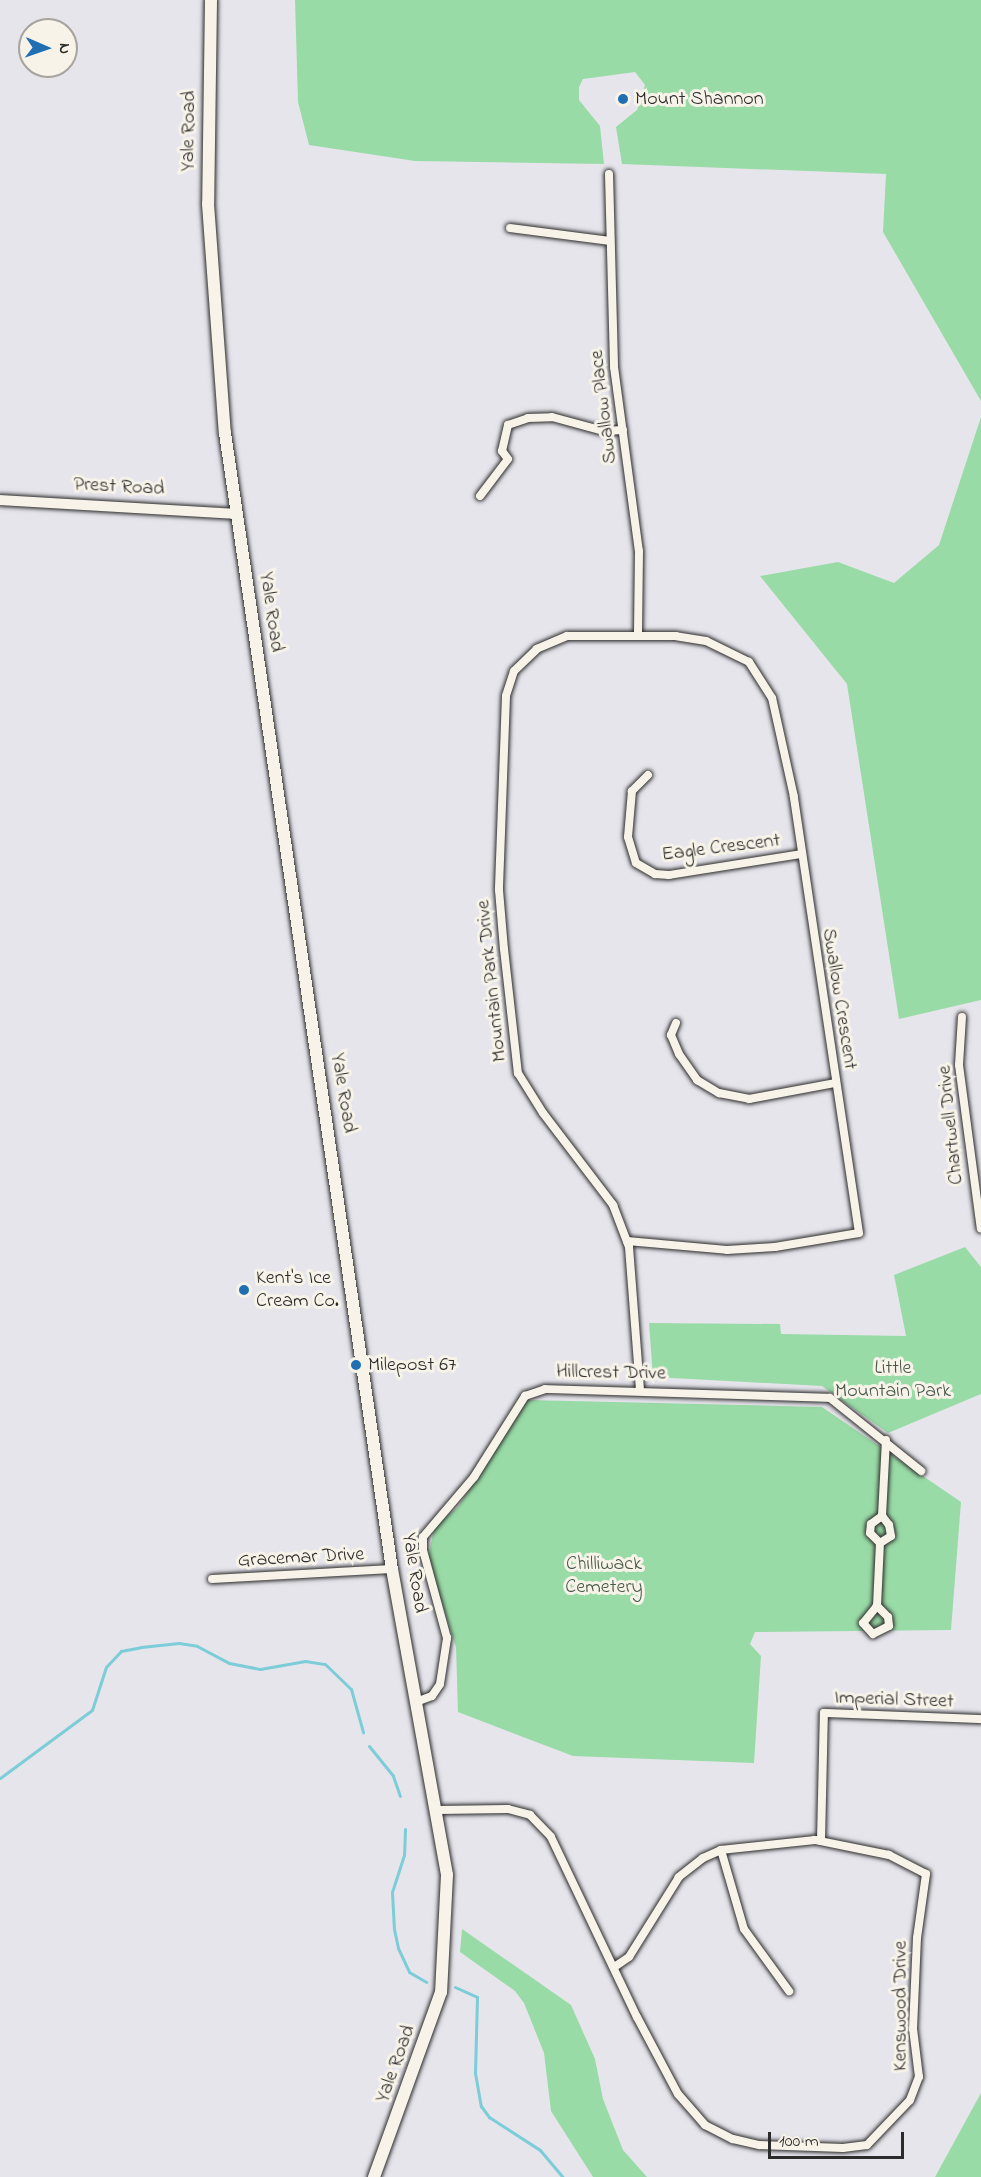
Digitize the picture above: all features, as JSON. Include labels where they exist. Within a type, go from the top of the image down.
[{"type":"main road","name":"Yale Road","points":[[211,0],[208,204],[225,433],[392,1569],[438,1810],[448,1910],[441,1992],[413,2079],[374,2177]]},
{"type":"street","name":"Swallow Place","points":[[609,174],[614,367],[640,564],[638,636]]},
{"type":"street","points":[[510,228],[610,241]]},
{"type":"street","points":[[480,496],[508,459],[502,451],[508,425],[528,418],[552,417],[604,431],[623,430]]},
{"type":"street","name":"Prest Road","points":[[0,500],[237,514]]},
{"type":"street","name":"Mountain Park Drive","points":[[638,636],[567,636],[537,649],[514,671],[506,696],[499,890],[518,1073],[543,1113],[613,1205],[627,1241],[640,1391]]},
{"type":"street","name":"Swallow Crescent","points":[[627,1241],[727,1250],[775,1247],[859,1233],[794,797],[772,698],[749,662],[706,641],[638,636]]},
{"type":"street","name":"Eagle Crescent","points":[[648,775],[632,791],[628,837],[636,863],[655,874],[669,875],[801,854]]},
{"type":"street","name":"Chartwell Drive","points":[[962,1017],[959,1065],[981,1229]]},
{"type":"street","points":[[676,1023],[671,1035],[679,1054],[697,1080],[719,1093],[749,1099],[835,1083]]},
{"type":"street","name":"Hillcrest Drive","points":[[416,1702],[432,1696],[440,1684],[447,1638],[423,1550],[423,1537],[474,1477],[514,1407],[525,1395],[544,1389],[830,1398],[886,1440],[921,1471]]},
{"type":"street","points":[[880,1543],[891,1536],[890,1525],[882,1516],[886,1440]]},
{"type":"street","points":[[877,1606],[880,1543],[870,1533],[872,1524],[882,1516]]},
{"type":"street","name":"Gracemar Drive","points":[[212,1580],[392,1569]]},
{"type":"street","name":"Imperial Street","points":[[821,1841],[824,1713],[981,1719]]},
{"type":"street","name":"Kenswood Drive","points":[[438,1810],[508,1809],[530,1815],[551,1837],[614,1966],[678,2094],[705,2125],[733,2139],[759,2145],[843,2148],[867,2145],[910,2100],[919,2077],[914,2018],[917,1938],[926,1874],[889,1855],[821,1841],[721,1850],[703,1858],[680,1877],[629,1957],[614,1966]]},
{"type":"street","points":[[721,1850],[744,1929],[789,1991]]},
{"type":"green space","points":[[295,0],[981,0],[981,401],[883,232],[886,174],[622,164],[616,127],[637,110],[645,85],[635,72],[583,79],[579,87],[579,100],[600,126],[604,164],[415,161],[309,145],[298,102]]},
{"type":"green space","points":[[981,417],[981,1000],[899,1019],[847,684],[760,576],[838,562],[894,583],[939,545]]},
{"type":"green space","name":"Little Mountain Park","points":[[965,1247],[981,1267],[981,1394],[888,1433],[822,1386],[653,1377],[649,1323],[780,1324],[781,1334],[906,1336],[894,1275]]},
{"type":"green space","name":"Chilliwack Cemetery","points":[[527,1400],[822,1407],[961,1502],[951,1630],[755,1632],[750,1644],[761,1656],[754,1763],[573,1756],[458,1712],[456,1647],[428,1559],[431,1543],[435,1526],[458,1507]]},
{"type":"green space","points":[[462,1929],[571,2005],[595,2059],[603,2099],[623,2150],[647,2177],[593,2177],[551,2111],[544,2053],[524,2003],[515,1991],[460,1952]]},
{"type":"green space","points":[[981,2093],[981,2177],[935,2177]]},
{"type":"waterway","points":[[0,1778],[92,1710],[106,1667],[121,1651],[141,1647],[179,1643],[197,1646],[229,1663],[260,1669],[305,1661],[325,1664],[351,1689],[363,1732]]},
{"type":"waterway","points":[[369,1746],[393,1776],[400,1796]]},
{"type":"waterway","points":[[405,1829],[404,1855],[392,1892],[394,1929],[398,1948],[409,1972],[426,1982]]},
{"type":"waterway","points":[[455,1987],[477,1997],[475,2073],[481,2106],[489,2117],[540,2150],[563,2177]]},
{"type":"place","name":"Mount Shannon","points":[[623,99]]},
{"type":"place","name":"Kent's Ice Cream Co.","points":[[244,1290]]},
{"type":"place","name":"Milepost 67","points":[[356,1365]]}]
